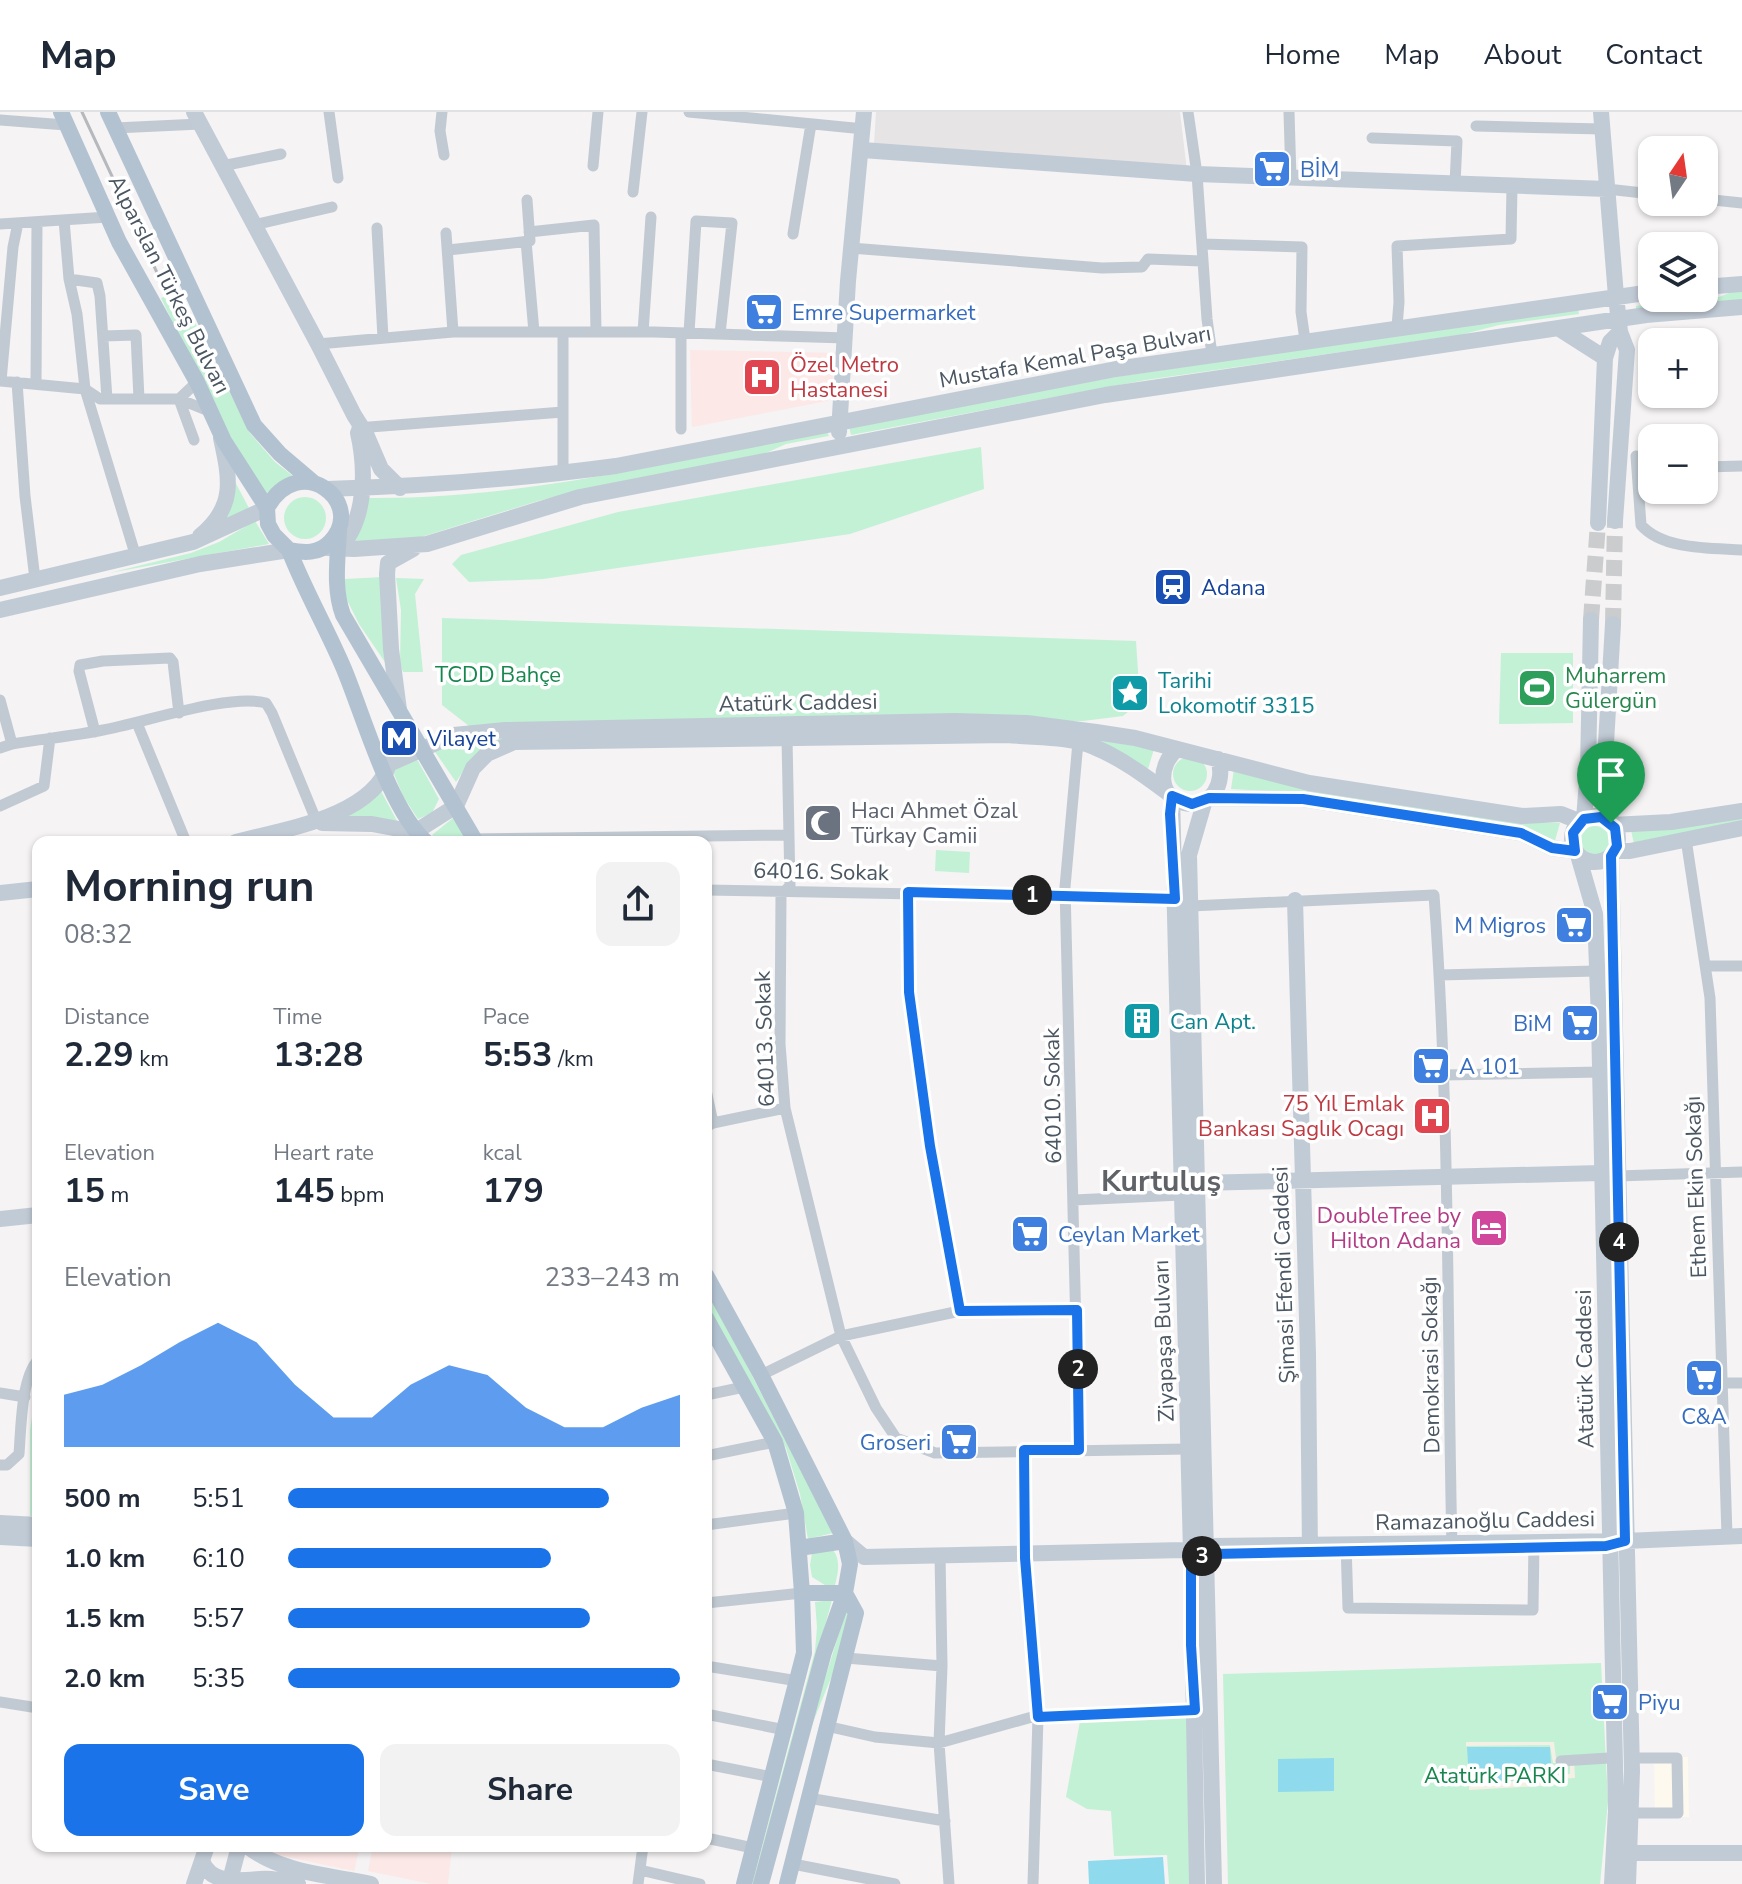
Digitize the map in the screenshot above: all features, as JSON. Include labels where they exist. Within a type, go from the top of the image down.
[{"type":"main road","name":"Alparslan Türkeş Bulvarı","points":[[108,112],[249,413],[265,439],[320,485]]},
{"type":"main road","name":"Alparslan Türkeş Bulvarı","points":[[63,118],[108,217],[197,382],[219,432],[267,508]]},
{"type":"main road","points":[[197,118],[381,469],[400,488]]},
{"type":"main road","points":[[768,460],[783,448],[829,438],[835,425],[841,402],[851,248],[864,120]]},
{"type":"main road","points":[[1602,120],[1619,326],[1627,350]]},
{"type":"main road","points":[[862,150],[1197,174],[1607,189]]},
{"type":"main road","points":[[1718,286],[1738,284]]},
{"type":"main road","name":"Mustafa Kemal Paşa Bulvarı","points":[[320,485],[361,489],[400,488],[559,474],[1212,354],[1638,294]]},
{"type":"main road","name":"Mustafa Kemal Paşa Bulvarı","points":[[422,544],[559,502],[884,437],[1215,377],[1558,328],[1619,326],[1646,315],[1739,307]]},
{"type":"main road","points":[[1619,326],[1605,358],[1606,522],[1627,350],[1646,315]]},
{"type":"main road","points":[[1558,328],[1605,358]]},
{"type":"main road","points":[[841,402],[851,412],[864,417]]},
{"type":"main road","points":[[330,548],[350,535],[361,499],[362,451],[358,424]]},
{"type":"main road","points":[[835,425],[844,437],[878,433],[884,437]]},
{"type":"main road","points":[[193,542],[214,525],[225,507],[230,479],[219,432]]},
{"type":"main road","points":[[0,588],[193,542],[267,508],[290,484],[301,481],[320,485],[339,505],[339,529],[330,548],[343,615],[473,836]]},
{"type":"main road","points":[[267,508],[268,524],[280,544],[289,550],[302,553],[330,548],[422,544]]},
{"type":"main road","points":[[399,711],[391,649],[388,563],[422,544]]},
{"type":"main road","points":[[0,610],[200,564],[289,550]]},
{"type":"main road","points":[[289,550],[344,669],[385,775],[419,836]]},
{"type":"main road","points":[[1576,853],[1573,833],[1582,820],[1588,769],[1591,620]]},
{"type":"main road","points":[[1613,624],[1605,760],[1612,824],[1618,840],[1613,854]]},
{"type":"main road","name":"Atatürk Caddesi","points":[[314,821],[335,814],[362,798],[385,775],[389,764],[454,735],[505,730],[955,721],[1027,723],[1096,732],[1177,749]]},
{"type":"main road","name":"Atatürk Caddesi","points":[[456,806],[473,768],[487,754],[514,742],[1008,735],[1093,746],[1124,762],[1170,794]]},
{"type":"main road","points":[[1742,811],[1671,822],[1612,824],[1595,816],[1582,820],[1561,814],[1522,816],[1309,783],[1177,749],[1164,764],[1164,784],[1170,794],[1184,803],[1207,799],[1303,799],[1521,833],[1552,848],[1576,853],[1591,862],[1613,854],[1742,828]]},
{"type":"main road","points":[[1207,799],[1219,787],[1222,778],[1218,759]]},
{"type":"main road","name":"Ziyapaşa Bulvarı","points":[[1170,794],[1183,902],[1197,1183],[1198,1552],[1214,1884]]},
{"type":"main road","name":"Ziyapaşa Bulvarı","points":[[1197,1884],[1191,1645],[1198,1552],[1188,1449],[1181,1195],[1183,902],[1189,855],[1207,799]]},
{"type":"main road","points":[[421,836],[456,806]]},
{"type":"main road","points":[[258,836],[314,821],[372,824],[416,836]]},
{"type":"main road","name":"Atatürk Caddesi","points":[[1576,853],[1595,914],[1600,1072],[1609,1174]]},
{"type":"main road","name":"Atatürk Caddesi","points":[[1612,1884],[1616,1811],[1609,1174],[1613,854]]},
{"type":"main road","points":[[1,892],[32,889]]},
{"type":"main road","name":"Şimasi Efendi Caddesi","points":[[1295,900],[1308,1354],[1310,1548]]},
{"type":"main road","points":[[1197,1183],[1609,1174]]},
{"type":"main road","points":[[0,1219],[32,1216]]},
{"type":"main road","points":[[712,1286],[845,1541],[850,1564],[845,1593],[824,1652],[761,1884]]},
{"type":"main road","points":[[712,1329],[775,1442],[796,1513],[802,1593],[804,1653],[744,1884]]},
{"type":"main road","points":[[0,1523],[32,1525]]},
{"type":"main road","name":"Ramazanoğlu Caddesi","points":[[845,1593],[862,1566],[940,1560],[1310,1548],[1615,1543],[1734,1536]]},
{"type":"main road","points":[[0,1537],[32,1539]]},
{"type":"main road","points":[[799,1548],[845,1541]]},
{"type":"main road","name":"Ramazanoğlu Caddesi","points":[[845,1541],[861,1557],[940,1560]]},
{"type":"main road","name":"Atatürk Caddesi","points":[[1615,1543],[1632,1758],[1628,1884]]},
{"type":"main road","points":[[802,1593],[845,1593]]},
{"type":"main road","points":[[787,1884],[856,1613],[845,1593]]},
{"type":"main road","points":[[781,1884],[818,1719],[846,1658]]},
{"type":"main road","points":[[1629,1848],[1742,1843]]},
{"type":"main road","points":[[1629,1848],[1742,1853]]},
{"type":"main road","points":[[229,1884],[237,1852]]},
{"type":"main road","points":[[255,1852],[280,1865],[371,1884]]},
{"type":"main road","points":[[205,1854],[209,1878],[229,1884],[259,1879],[298,1884]]},
{"type":"main road","points":[[194,1884],[205,1854]]},
{"type":"street","points":[[329,112],[338,178]]},
{"type":"street","points":[[442,112],[440,131],[444,155]]},
{"type":"street","points":[[593,166],[598,112]]},
{"type":"street","points":[[633,192],[642,112]]},
{"type":"street","points":[[689,112],[748,115],[811,124],[864,120]]},
{"type":"street","points":[[1188,112],[1197,174],[1212,354]]},
{"type":"street","points":[[1289,112],[1291,178]]},
{"type":"street","points":[[0,120],[63,118]]},
{"type":"street","points":[[115,128],[197,118]]},
{"type":"street","points":[[1476,126],[1602,120]]},
{"type":"street","points":[[793,234],[811,124]]},
{"type":"street","points":[[1372,138],[1457,141],[1455,184]]},
{"type":"street","points":[[222,166],[281,154]]},
{"type":"street","points":[[1397,327],[1397,246],[1511,239],[1512,186]]},
{"type":"street","points":[[1607,189],[1638,192]]},
{"type":"street","points":[[527,200],[534,332]]},
{"type":"street","points":[[1718,200],[1742,203]]},
{"type":"street","points":[[254,225],[332,207]]},
{"type":"street","points":[[0,224],[108,217]]},
{"type":"street","points":[[643,332],[651,217]]},
{"type":"street","points":[[64,220],[85,389],[136,557]]},
{"type":"street","points":[[681,429],[685,333],[696,221],[732,223],[720,334]]},
{"type":"street","points":[[36,384],[37,222]]},
{"type":"street","points":[[18,223],[6,247],[0,381],[85,389],[100,399],[179,399],[212,412]]},
{"type":"street","points":[[448,250],[594,225],[596,332]]},
{"type":"street","points":[[377,228],[383,338]]},
{"type":"street","points":[[446,233],[453,332]]},
{"type":"street","points":[[1202,244],[1302,247],[1301,312],[1305,340]]},
{"type":"street","points":[[851,248],[1102,268],[1142,267],[1148,259],[1202,261]]},
{"type":"street","points":[[69,279],[97,283],[107,399]]},
{"type":"street","points":[[318,344],[453,332],[643,332],[846,338]]},
{"type":"street","points":[[559,474],[563,332]]},
{"type":"street","points":[[103,336],[136,335],[139,399]]},
{"type":"street","points":[[17,382],[25,496],[35,579]]},
{"type":"street","points":[[179,399],[197,382]]},
{"type":"street","points":[[179,399],[194,440]]},
{"type":"street","points":[[358,424],[563,412]]},
{"type":"street","points":[[1638,458],[1636,456],[1638,484]]},
{"type":"street","points":[[1718,467],[1742,466]]},
{"type":"street","points":[[1639,504],[1641,525],[1662,539],[1701,547],[1742,550]]},
{"type":"street","points":[[95,732],[80,665],[170,658],[179,713]]},
{"type":"street","points":[[0,700],[6,746],[95,732],[244,701],[266,703],[314,821]]},
{"type":"street","points":[[137,723],[184,836]]},
{"type":"street","points":[[0,806],[44,786],[50,738]]},
{"type":"street","name":"64013. Sokak","points":[[787,738],[790,886],[781,895],[780,1029],[785,1108],[841,1336],[876,1408],[896,1438],[935,1453],[1188,1449]]},
{"type":"street","name":"64010. Sokak","points":[[1078,742],[1066,896],[1079,1450]]},
{"type":"street","points":[[712,836],[789,835]]},
{"type":"street","name":"Ethem Ekin Sokağı","points":[[1686,839],[1710,998],[1722,1383],[1734,1536]]},
{"type":"street","name":"64016. Sokak","points":[[712,890],[1066,896],[1183,902]]},
{"type":"street","points":[[908,892],[909,992],[930,1146],[960,1311]]},
{"type":"street","name":"Demokrasi Sokağı","points":[[1183,902],[1434,895],[1447,1176],[1452,1546]]},
{"type":"street","points":[[1707,966],[1742,966]]},
{"type":"street","points":[[1440,975],[1596,971]]},
{"type":"street","points":[[1443,1075],[1600,1072]]},
{"type":"street","points":[[712,1125],[785,1108]]},
{"type":"street","points":[[1609,1174],[1742,1172]]},
{"type":"street","points":[[1074,1200],[1181,1195]]},
{"type":"street","points":[[761,1375],[841,1336],[960,1311],[1077,1310]]},
{"type":"street","points":[[0,1465],[7,1465],[19,1454],[25,1397],[32,1369]]},
{"type":"street","points":[[1722,1383],[1742,1383]]},
{"type":"street","points":[[712,1394],[744,1387]]},
{"type":"street","points":[[0,1393],[25,1397]]},
{"type":"street","points":[[712,1455],[775,1442]]},
{"type":"street","points":[[1024,1450],[1025,1558],[1038,1717],[1033,1884]]},
{"type":"street","points":[[712,1524],[796,1513]]},
{"type":"street","points":[[1346,1548],[1348,1608],[1533,1610],[1534,1545]]},
{"type":"street","points":[[940,1560],[942,1666],[939,1743],[949,1884]]},
{"type":"street","points":[[712,1602],[802,1593]]},
{"type":"street","points":[[846,1658],[942,1666]]},
{"type":"street","points":[[712,1667],[798,1681]]},
{"type":"street","points":[[0,1702],[32,1707]]},
{"type":"street","points":[[826,1726],[875,1737],[939,1743],[1038,1717],[1195,1710]]},
{"type":"street","points":[[712,1715],[785,1730]]},
{"type":"street","points":[[1561,1761],[1609,1758]]},
{"type":"street","points":[[1631,1813],[1678,1813],[1677,1758],[1632,1758]]},
{"type":"street","points":[[712,1765],[772,1777]]},
{"type":"street","points":[[808,1798],[945,1821]]},
{"type":"street","points":[[712,1839],[753,1848]]},
{"type":"street","points":[[638,1884],[642,1852]]},
{"type":"street","points":[[793,1864],[895,1884]]},
{"type":"street","points":[[640,1870],[700,1884]]},
{"type":"shaded area","points":[[876,112],[1180,112],[1187,171],[874,144]]},
{"type":"shaded area","name":"Özel Metro Hastanesi","points":[[690,350],[839,353],[827,401],[692,427]]},
{"type":"shaded area","points":[[1654,1757],[1688,1757],[1689,1817],[1655,1817]]},
{"type":"shaded area","points":[[271,1852],[359,1852],[354,1871]]},
{"type":"shaded area","points":[[372,1852],[451,1852],[448,1884],[432,1884],[368,1871]]},
{"type":"green space","points":[[179,291],[250,433],[275,462],[293,476],[262,496],[205,390],[161,298]]},
{"type":"green space","points":[[1742,291],[1742,300],[1718,302],[1719,297]]},
{"type":"green space","points":[[1578,308],[1579,314],[1499,325],[1460,335],[1146,380],[851,435],[849,427],[1109,378]]},
{"type":"green space","points":[[827,431],[829,436],[786,444],[766,453],[595,487],[421,537],[352,542],[366,498],[483,493],[541,486]]},
{"type":"green space","points":[[981,447],[984,489],[850,534],[543,579],[469,582],[452,564],[461,555],[618,512]]},
{"type":"green space","points":[[233,478],[250,510],[209,534]]},
{"type":"green space","points":[[305,497],[320,503],[326,518],[320,533],[305,539],[290,533],[284,518],[290,503]]},
{"type":"green space","points":[[255,521],[269,544],[109,573],[191,553],[219,542]]},
{"type":"green space","points":[[383,577],[389,668],[359,624],[343,592],[345,579]]},
{"type":"green space","points":[[396,578],[424,579],[415,594],[423,672],[403,672],[400,664],[401,610]]},
{"type":"green space","name":"TCDD Bahçe","points":[[442,618],[1136,641],[1140,702],[1123,716],[1083,721],[469,726],[442,705]]},
{"type":"green space","name":"Muharrem Gülergün","points":[[1501,653],[1573,653],[1573,723],[1499,724]]},
{"type":"green space","points":[[968,725],[1042,730],[1154,749],[1148,769],[1097,741],[1042,732],[968,728],[506,739],[472,758],[456,782],[433,749],[466,739],[506,735]]},
{"type":"green space","points":[[414,757],[439,799],[432,813],[418,819],[403,796],[392,769]]},
{"type":"green space","points":[[1190,757],[1202,762],[1207,774],[1202,786],[1190,791],[1178,786],[1173,774],[1178,762]]},
{"type":"green space","points":[[1234,769],[1522,823],[1560,823],[1554,844],[1301,793],[1231,789]]},
{"type":"green space","points":[[381,791],[397,821],[350,817],[349,814]]},
{"type":"green space","points":[[1742,817],[1742,821],[1634,844],[1631,830]]},
{"type":"green space","points":[[453,818],[465,836],[433,836]]},
{"type":"green space","points":[[1595,826],[1601,827],[1609,835],[1609,847],[1601,855],[1595,856],[1589,855],[1581,847],[1580,841],[1581,835],[1589,827]]},
{"type":"green space","points":[[936,850],[970,852],[969,873],[935,871]]},
{"type":"green space","points":[[712,1298],[833,1533],[808,1539],[800,1494],[786,1448],[712,1315]]},
{"type":"green space","points":[[32,1417],[32,1516],[30,1516]]},
{"type":"green space","points":[[833,1550],[838,1572],[835,1585],[828,1587],[812,1577],[810,1565],[812,1553]]},
{"type":"green space","points":[[832,1600],[755,1884],[752,1884],[815,1651],[815,1602]]},
{"type":"green space","points":[[847,1607],[850,1607],[835,1668],[807,1737]]},
{"type":"green space","name":"Atatürk PARKI","points":[[1601,1663],[1608,1801],[1600,1884],[1228,1884],[1223,1674]]},
{"type":"green space","points":[[1189,1704],[1190,1884],[1169,1884],[1167,1855],[1114,1856],[1111,1811],[1087,1809],[1066,1797],[1080,1721],[1084,1716]]},
{"type":"sand","points":[[1466,1742],[1554,1742],[1556,1759],[1574,1758],[1575,1778],[1558,1779],[1557,1785],[1469,1790],[1469,1782],[1553,1780],[1553,1775],[1570,1774],[1570,1763],[1553,1763],[1550,1745],[1466,1746]]},
{"type":"water","points":[[1467,1747],[1550,1747],[1552,1780],[1469,1781]]},
{"type":"water","points":[[1334,1758],[1334,1791],[1278,1792],[1278,1759]]},
{"type":"water","points":[[1163,1857],[1165,1884],[1089,1884],[1088,1861]]},
{"type":"tunnel","points":[[1613,624],[1615,521]]},
{"type":"tunnel","points":[[1591,620],[1598,523]]},
{"type":"railway","points":[[82,112],[167,294]]},
{"type":"place","name":"BİM","points":[[1272,169]]},
{"type":"place","name":"Emre Supermarket","points":[[764,312]]},
{"type":"place","name":"Özel Metro Hastanesi","points":[[762,377]]},
{"type":"place","name":"Adana","points":[[1173,587]]},
{"type":"place","name":"Muharrem Gülergün","points":[[1537,688]]},
{"type":"place","name":"Tarihi Lokomotif 3315","points":[[1130,693]]},
{"type":"place","name":"Vilayet","points":[[399,738]]},
{"type":"place","name":"Hacı Ahmet Özal Türkay Camii","points":[[823,823]]},
{"type":"place","name":"M Migros","points":[[1574,925]]},
{"type":"place","name":"Can Apt.","points":[[1142,1021]]},
{"type":"place","name":"BiM","points":[[1580,1023]]},
{"type":"place","name":"A 101","points":[[1431,1066]]},
{"type":"place","name":"75 Yıl Emlak Bankası Saglık Ocagı","points":[[1432,1116]]},
{"type":"place","name":"DoubleTree by Hilton Adana","points":[[1489,1228]]},
{"type":"place","name":"Ceylan Market","points":[[1030,1234]]},
{"type":"place","name":"C&A","points":[[1704,1378]]},
{"type":"place","name":"Groseri","points":[[959,1442]]},
{"type":"place","name":"Piyu","points":[[1610,1702]]},
{"type":"district","name":"Kurtuluş","points":[[1161,1181]]},
{"type":"route","points":[[1172,796],[1178,801],[1192,804],[1209,798],[1303,799],[1521,833],[1552,848],[1575,851],[1573,833],[1584,819],[1595,816],[1611,823],[1618,840],[1611,856],[1625,1541],[1609,1546],[1213,1554],[1191,1557],[1195,1710],[1038,1717],[1025,1558],[1024,1450],[1079,1450],[1077,1310],[960,1311],[930,1146],[909,992],[908,892],[1175,899],[1170,814],[1172,796]]}]
